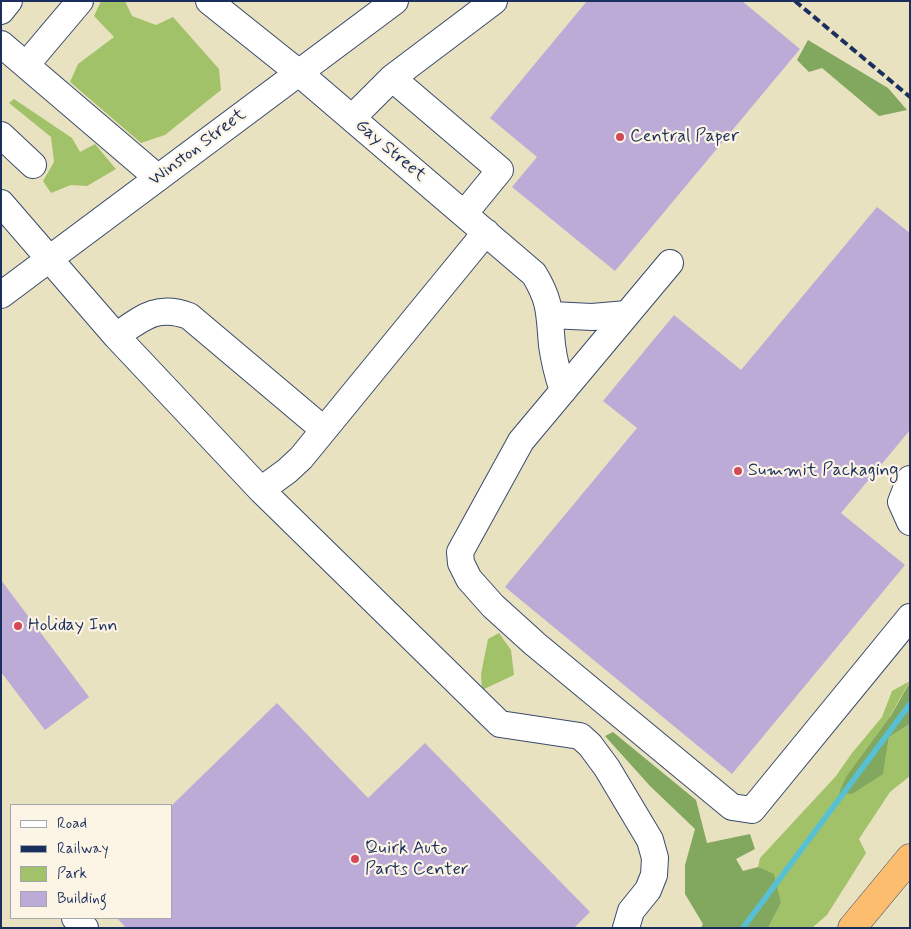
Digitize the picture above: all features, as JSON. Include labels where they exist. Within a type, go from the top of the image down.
[{"type":"highway","points":[[852,928],[910,858]]},
{"type":"street","points":[[1,11],[10,1]]},
{"type":"street","points":[[26,65],[80,1]]},
{"type":"street","name":"Gay Street","points":[[209,1],[352,118],[534,274],[545,292],[551,315],[552,344],[562,391]]},
{"type":"street","name":"Winston Street","points":[[1,295],[395,1]]},
{"type":"street","points":[[352,118],[392,78],[494,1]]},
{"type":"street","points":[[1,44],[158,178]]},
{"type":"street","points":[[392,78],[500,170],[464,214]]},
{"type":"street","points":[[1,136],[32,165]]},
{"type":"street","points":[[1,204],[116,336],[261,490],[500,724],[580,736],[590,745],[607,768],[650,840],[655,858],[654,875],[648,890],[632,911],[626,928]]},
{"type":"street","points":[[261,490],[287,472],[301,458],[486,232]]},
{"type":"street","points":[[670,264],[521,441],[460,552],[460,563],[469,579],[493,606],[535,644],[732,807],[752,810],[910,617]]},
{"type":"street","points":[[116,336],[138,320],[162,310],[174,310],[188,316],[323,429]]},
{"type":"street","points":[[551,315],[592,317],[627,314]]},
{"type":"street","points":[[910,479],[901,502],[910,522]]},
{"type":"street","points":[[76,919],[85,928]]},
{"type":"green space","points":[[101,1],[125,1],[132,16],[156,25],[173,17],[219,69],[221,90],[165,135],[141,143],[70,82],[78,64],[114,37],[94,16]]},
{"type":"green space","points":[[808,40],[888,88],[907,110],[879,116],[822,68],[809,72],[797,60]]},
{"type":"green space","points":[[14,99],[72,138],[80,152],[95,144],[116,169],[87,186],[71,185],[51,193],[43,181],[54,162],[51,137],[9,103]]},
{"type":"green space","points":[[499,633],[511,650],[514,675],[482,690],[481,674],[488,639]]},
{"type":"green space","points":[[910,681],[890,716],[883,774],[889,737],[910,724],[910,776],[890,792],[859,839],[866,853],[827,915],[812,928],[768,928],[781,903],[758,867],[760,858],[836,776],[852,753],[882,717],[892,691]]},
{"type":"green space","points":[[910,682],[910,724],[889,737],[883,774],[852,794],[839,793],[846,777],[890,717]]},
{"type":"green space","points":[[613,732],[696,800],[707,843],[750,834],[755,849],[736,859],[743,871],[758,867],[774,874],[781,903],[768,928],[701,928],[703,924],[685,894],[685,865],[695,829],[650,786],[605,736]]},
{"type":"building","name":"Central Paper","points":[[587,1],[742,1],[800,49],[615,271],[512,187],[537,157],[490,118]]},
{"type":"building","name":"Summit Packaging","points":[[877,207],[910,233],[910,430],[841,513],[905,565],[732,774],[505,587],[637,428],[603,401],[674,315],[741,370]]},
{"type":"building","name":"Holiday Inn","points":[[1,580],[89,697],[45,730],[1,672]]},
{"type":"building","name":"Quirk Auto Parts Center","points":[[277,703],[368,798],[425,743],[590,912],[574,928],[126,928],[118,919],[172,919],[172,805]]},
{"type":"waterway","points":[[743,928],[910,704]]},
{"type":"railway","points":[[795,1],[910,97]]},
{"type":"place","name":"Central Paper","points":[[620,137]]},
{"type":"place","name":"Summit Packaging","points":[[738,471]]},
{"type":"place","name":"Holiday Inn","points":[[18,626]]},
{"type":"place","name":"Quirk Auto Parts Center","points":[[355,859]]}]
